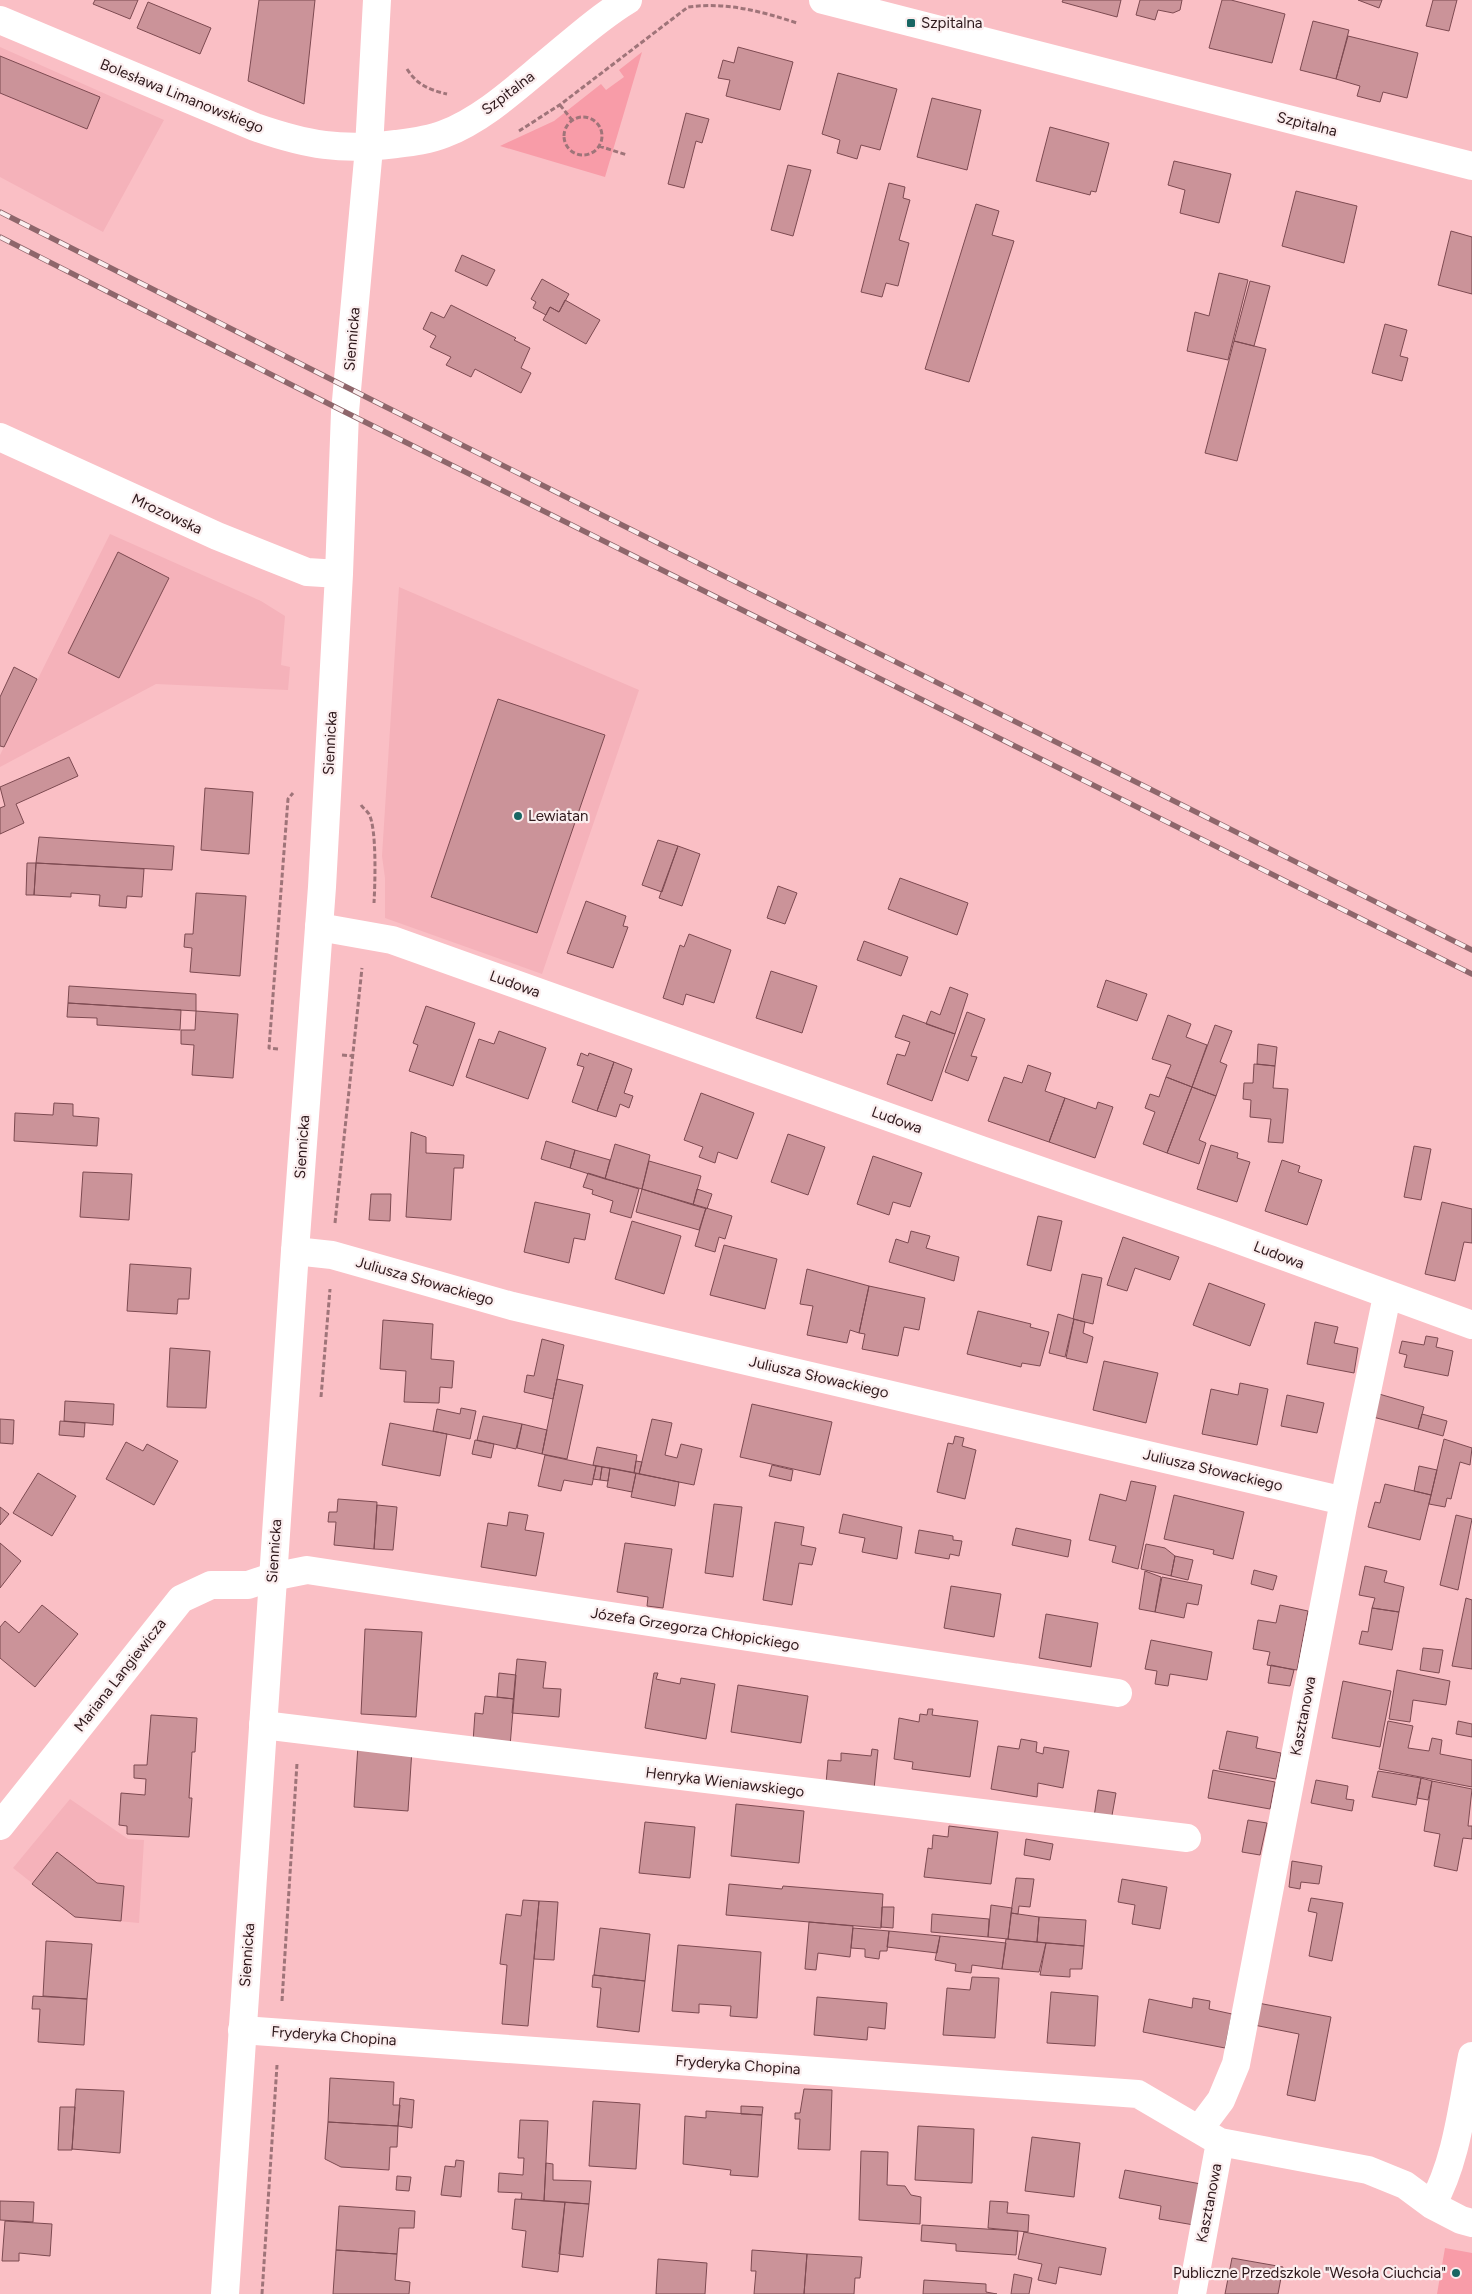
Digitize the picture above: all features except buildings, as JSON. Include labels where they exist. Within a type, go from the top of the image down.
[{"type":"street","name":"Siennicka","points":[[225,2294],[294,1251],[319,927],[339,574],[345,412],[370,148],[377,0]]},
{"type":"street","name":"Szpitalna","points":[[370,148],[418,141],[444,134],[466,123],[517,87],[628,0]]},
{"type":"street","name":"Szpitalna","points":[[823,0],[1472,166]]},
{"type":"street","name":"Bolesława Limanowskiego","points":[[0,20],[270,132],[315,145],[370,148]]},
{"type":"street","name":"Mrozowska","points":[[0,436],[216,536],[307,572],[339,574]]},
{"type":"street","name":"Ludowa","points":[[319,927],[392,940],[1220,1233],[1388,1296],[1472,1325]]},
{"type":"street","name":"Juliusza Słowackiego","points":[[294,1251],[332,1255],[512,1306],[1344,1501]]},
{"type":"street","name":"Kasztanowa","points":[[1192,2294],[1210,2135],[1221,2100],[1236,2064],[1344,1501],[1388,1296]]},
{"type":"street","name":"Józefa Grzegorza Chłopickiego","points":[[272,1577],[307,1570],[1118,1693]]},
{"type":"street","name":"Mariana Langiewicza","points":[[0,1826],[181,1599],[211,1585],[248,1585],[272,1577]]},
{"type":"street","name":"Henryka Wieniawskiego","points":[[263,1725],[1187,1838]]},
{"type":"street","name":"Fryderyka Chopina","points":[[242,2030],[1138,2094],[1210,2135],[1368,2170],[1405,2185],[1432,2205],[1461,2220],[1472,2223]]},
{"type":"street","points":[[1432,2205],[1442,2186],[1453,2152],[1472,2056]]},
{"type":"path","points":[[516,132],[560,105],[688,7],[712,4],[759,11],[797,22]]},
{"type":"path","points":[[404,65],[412,78],[420,84],[428,89],[447,94]]},
{"type":"path","points":[[560,105],[572,120]]},
{"type":"path","points":[[584,117],[596,122],[601,133],[599,146],[590,153],[584,154],[568,148],[564,136],[565,130],[572,120],[584,117]]},
{"type":"path","points":[[599,146],[627,155]]},
{"type":"path","points":[[277,1049],[269,1048],[288,799]]},
{"type":"path","points":[[369,814],[375,885],[373,910]]},
{"type":"path","points":[[334,1224],[363,958]]},
{"type":"path","points":[[282,2002],[300,1730]]},
{"type":"path","points":[[262,2294],[277,2059]]},
{"type":"shaded area","points":[[0,47],[164,120],[103,232],[0,177]]},
{"type":"shaded area","points":[[642,52],[605,177],[500,146],[554,121],[601,84],[606,90],[624,77],[619,70]]},
{"type":"shaded area","points":[[110,534],[261,601],[285,616],[281,665],[290,667],[288,690],[156,684],[0,767],[0,755]]},
{"type":"shaded area","points":[[399,587],[639,690],[542,974],[385,918],[385,878],[382,856]]},
{"type":"shaded area","points":[[70,1799],[128,1839],[144,1840],[139,1923],[75,1917],[13,1868]]},
{"type":"shaded area","name":"Publiczne Przedszkole \"Wesoła Ciuchcia\"","points":[[1445,2248],[1472,2253],[1472,2294],[1437,2294]]},
{"type":"railway","points":[[0,212],[1472,950]]},
{"type":"railway","points":[[0,237],[345,412],[1472,974]]},
{"type":"place","name":"Szpitalna","points":[[911,23]]},
{"type":"place","name":"Lewiatan","points":[[518,816]]},
{"type":"place","name":"Publiczne Przedszkole \"Wesoła Ciuchcia\"","points":[[1456,2273]]}]
